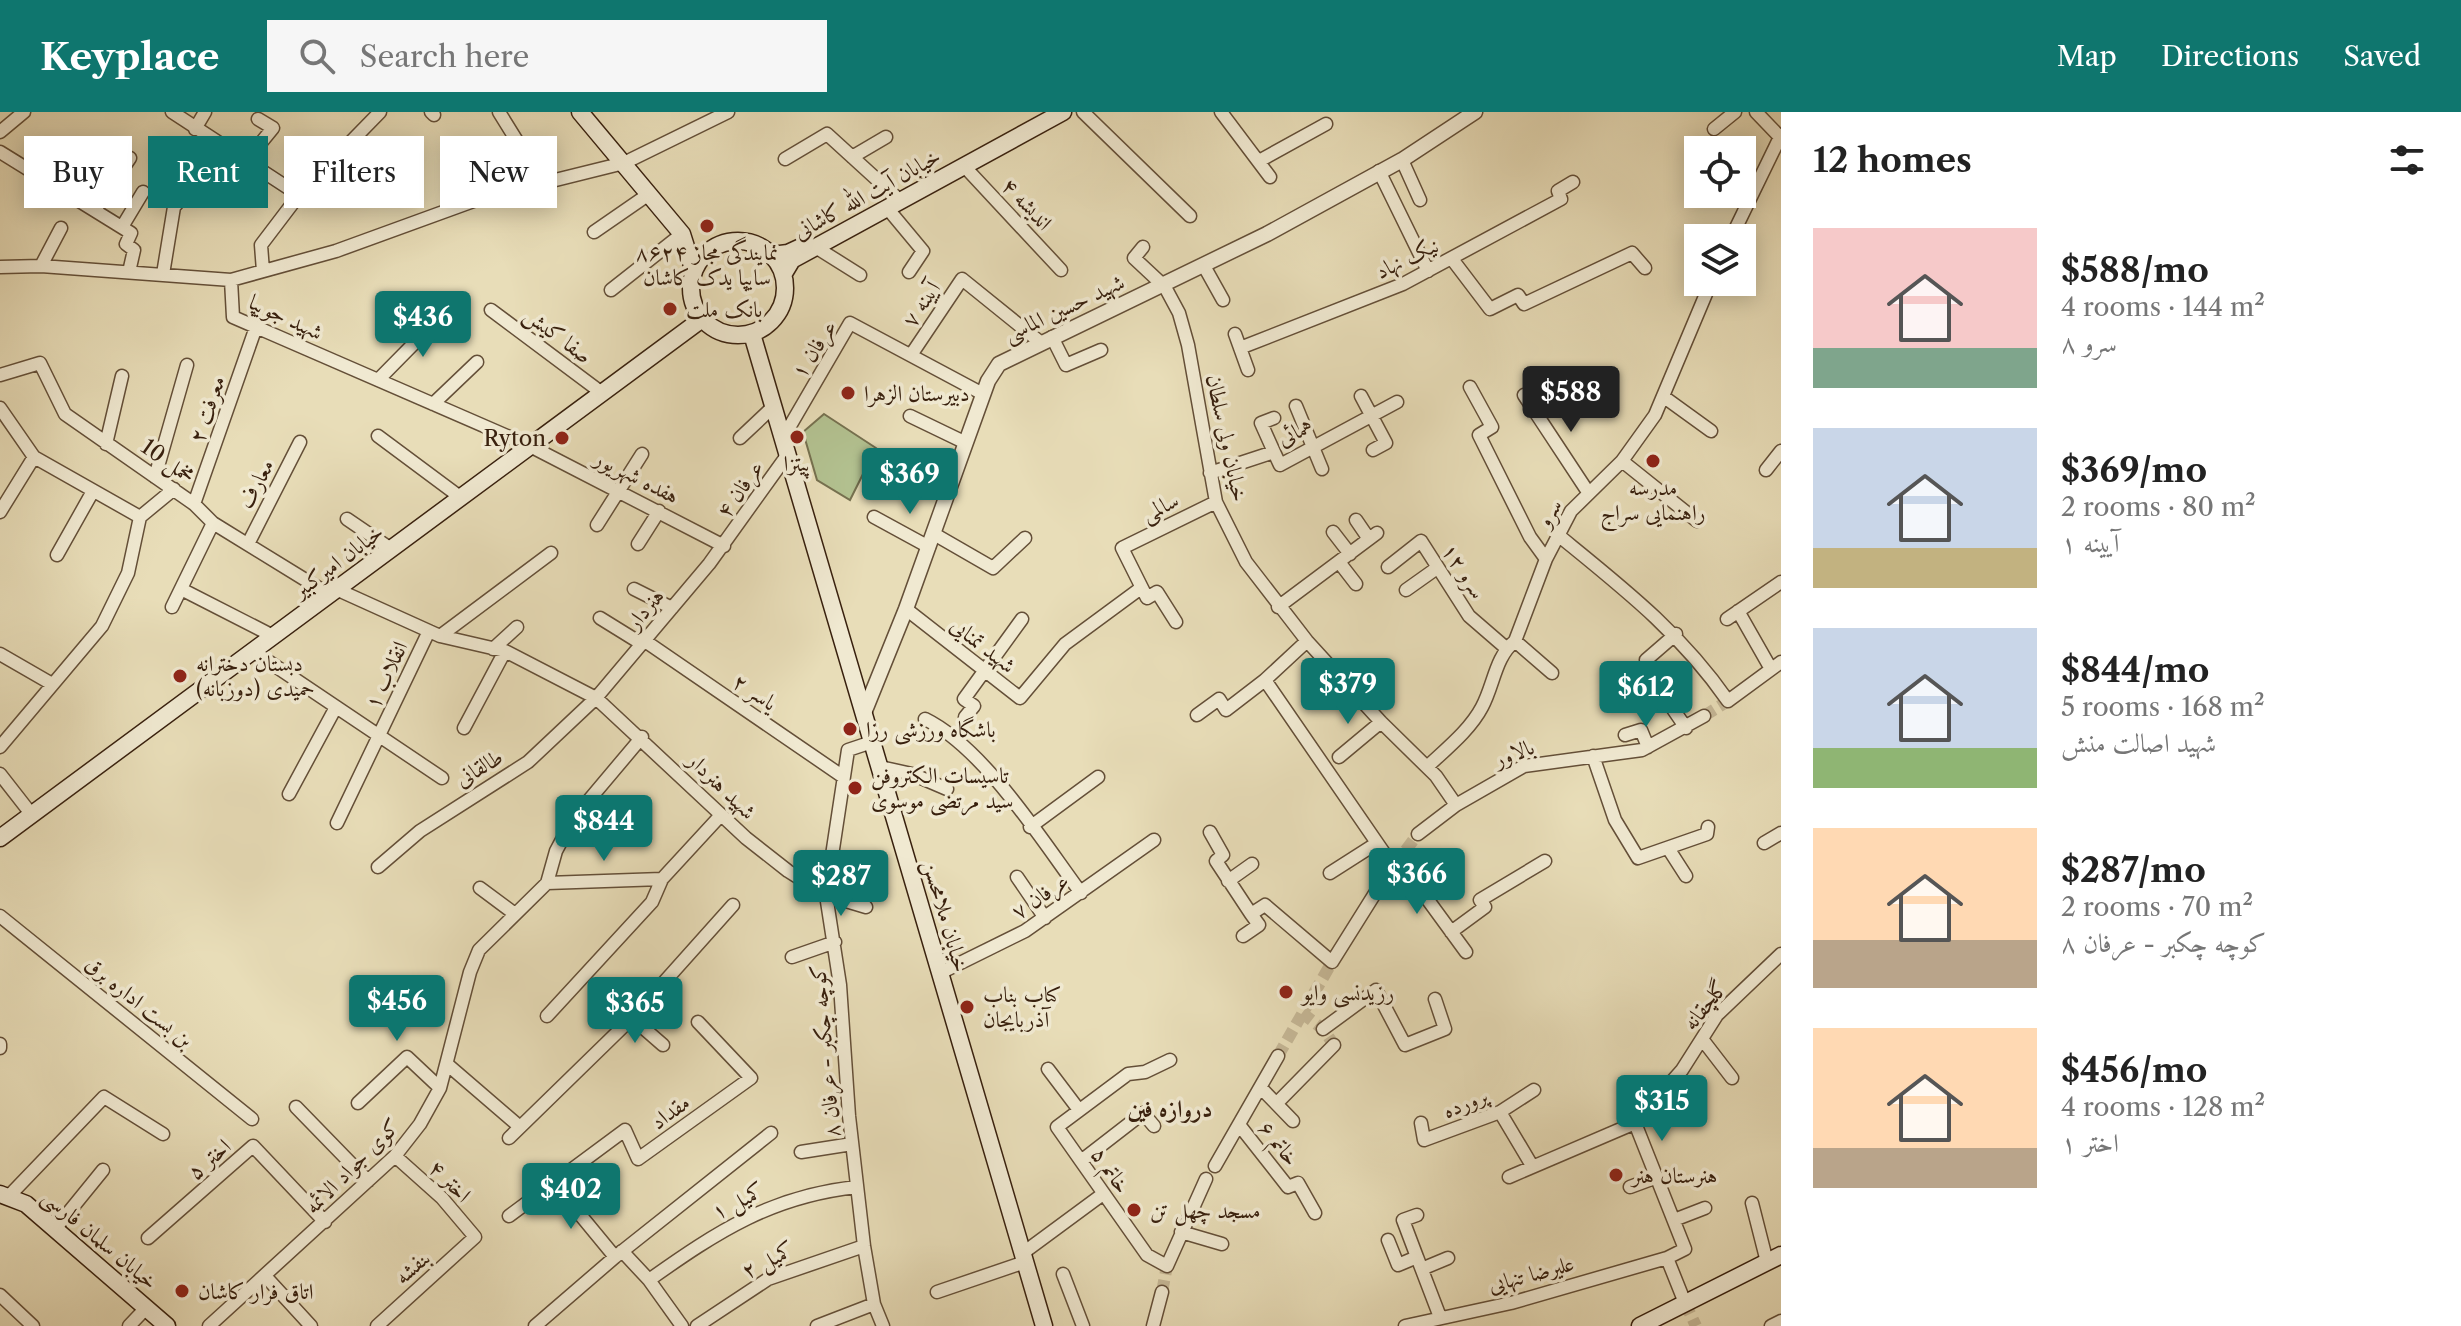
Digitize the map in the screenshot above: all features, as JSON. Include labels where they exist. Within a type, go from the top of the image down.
[{"type":"main road","points":[[580,112],[682,234],[694,272],[691,297],[702,319],[730,335],[752,334],[775,318],[782,306],[783,275],[772,255],[747,242],[733,241],[711,249],[694,272]]},
{"type":"main road","name":"خیابان آیت الله کاشانی","points":[[783,275],[792,260],[1049,112]]},
{"type":"main road","name":"خیابان آیت الله کاشانی","points":[[772,255],[788,253],[891,203],[1063,112]]},
{"type":"main road","points":[[682,234],[711,249]]},
{"type":"main road","name":"خیابان امیرکبیر","points":[[0,838],[702,319]]},
{"type":"main road","name":"خیابان ملامحسن","points":[[752,334],[1044,1326]]},
{"type":"main road","name":"خیابان سلمان فارسی","points":[[4,1195],[26,1204],[167,1326]]},
{"type":"main road","points":[[1640,1326],[1774,1259]]},
{"type":"street","points":[[0,132],[24,112]]},
{"type":"street","points":[[172,112],[206,136]]},
{"type":"street","points":[[195,129],[205,112]]},
{"type":"street","points":[[357,136],[380,112]]},
{"type":"street","points":[[499,112],[514,136]]},
{"type":"street","points":[[557,180],[624,163],[728,112]]},
{"type":"street","points":[[1083,112],[1190,216]]},
{"type":"street","points":[[1221,112],[1270,177]]},
{"type":"street","name":"شهید حسین الماسی","points":[[864,713],[906,609],[983,394],[999,364],[1046,339],[1165,287],[1402,160],[1475,112]]},
{"type":"street","points":[[1714,129],[1735,112]]},
{"type":"street","points":[[1738,224],[1780,136],[1756,112]]},
{"type":"street","points":[[258,119],[273,128],[266,136]]},
{"type":"street","points":[[1259,161],[1326,124]]},
{"type":"street","points":[[785,159],[827,134],[852,157],[891,203],[923,251],[909,272]]},
{"type":"street","points":[[852,157],[886,137]]},
{"type":"street","points":[[0,152],[131,233],[126,244],[134,250],[129,272]]},
{"type":"street","points":[[1402,160],[1420,200]]},
{"type":"street","name":"اندیشه ۴","points":[[964,166],[1061,270]]},
{"type":"street","points":[[1379,171],[1428,271]]},
{"type":"street","name":"نیک نهاد","points":[[1240,348],[1356,305],[1428,271],[1561,199],[1558,191],[1573,182]]},
{"type":"street","points":[[122,227],[143,192]]},
{"type":"street","points":[[594,232],[649,194]]},
{"type":"street","points":[[163,274],[174,208]]},
{"type":"street","points":[[263,271],[261,245],[289,208]]},
{"type":"street","points":[[0,267],[41,266],[231,280],[336,251],[454,208]]},
{"type":"street","points":[[41,266],[61,228]]},
{"type":"street","points":[[611,290],[682,234]]},
{"type":"street","points":[[1143,247],[1134,258],[1165,287]]},
{"type":"street","points":[[817,248],[860,275]]},
{"type":"street","points":[[1452,259],[1490,309],[1518,295],[1524,304],[1632,253],[1645,268]]},
{"type":"street","points":[[1204,266],[1223,300]]},
{"type":"street","name":"آیینه ۷","points":[[911,355],[962,279],[1046,339]]},
{"type":"street","name":"شهید جویپا","points":[[231,280],[233,317],[530,446]]},
{"type":"street","name":"خیابان ولی سلطان","points":[[1165,287],[1184,329],[1216,502],[1246,562],[1307,641],[1427,767],[1456,805]]},
{"type":"street","name":"سرو","points":[[1427,767],[1481,710],[1546,559],[1571,511],[1622,461],[1664,397],[1705,296]]},
{"type":"street","name":"صفا کیش","points":[[491,310],[602,393]]},
{"type":"street","points":[[378,380],[443,314]]},
{"type":"street","name":"عرفان ۱","points":[[785,446],[850,323],[983,394]]},
{"type":"street","name":"معرفت ۲","points":[[194,504],[256,327]]},
{"type":"street","points":[[1235,334],[1248,370]]},
{"type":"street","points":[[1046,339],[1066,365],[1101,350]]},
{"type":"street","points":[[433,404],[477,362]]},
{"type":"street","name":"مخمل 10","points":[[0,375],[40,363],[65,414],[174,489],[213,523],[333,592],[434,634]]},
{"type":"street","points":[[155,477],[187,365]]},
{"type":"street","points":[[106,444],[122,376]]},
{"type":"street","points":[[1470,387],[1492,427],[1479,435],[1523,524],[1546,559]]},
{"type":"street","points":[[1524,395],[1588,492]]},
{"type":"street","points":[[1361,396],[1386,443],[1373,450]]},
{"type":"street","points":[[1664,397],[1711,431]]},
{"type":"street","name":"همائی","points":[[1210,473],[1274,452],[1280,465],[1397,402]]},
{"type":"street","points":[[740,438],[774,406]]},
{"type":"street","points":[[1296,406],[1322,469]]},
{"type":"street","points":[[1,413],[34,457],[140,517]]},
{"type":"street","points":[[910,416],[966,443]]},
{"type":"street","points":[[1274,418],[1261,423],[1274,452]]},
{"type":"street","points":[[378,436],[460,497]]},
{"type":"street","name":"معارف","points":[[248,544],[300,442]]},
{"type":"street","name":"هفده شهریور","points":[[530,446],[724,546]]},
{"type":"street","name":"عرفان ۴","points":[[724,546],[785,446]]},
{"type":"street","points":[[1766,470],[1781,451]]},
{"type":"street","points":[[597,525],[642,454]]},
{"type":"street","points":[[0,512],[34,457]]},
{"type":"street","points":[[1622,461],[1697,521]]},
{"type":"street","points":[[0,747],[102,626],[128,573],[140,517],[174,489]]},
{"type":"street","points":[[57,555],[93,491]]},
{"type":"street","name":"سالمی","points":[[1141,588],[1122,548],[1216,502]]},
{"type":"street","points":[[638,544],[659,511]]},
{"type":"street","points":[[874,517],[993,568],[1025,538]]},
{"type":"street","points":[[347,519],[391,549]]},
{"type":"street","points":[[1278,607],[1373,536],[1356,520]]},
{"type":"street","points":[[172,607],[213,523]]},
{"type":"street","points":[[1333,532],[1356,584]]},
{"type":"street","points":[[1558,535],[1676,634],[1728,701],[1776,665],[1733,615],[1781,582]]},
{"type":"street","name":"سرو ۱۲","points":[[1388,567],[1421,541],[1469,616],[1552,673]]},
{"type":"street","name":"هنردار","points":[[596,698],[724,546]]},
{"type":"street","points":[[434,634],[551,553]]},
{"type":"street","points":[[1406,590],[1437,568]]},
{"type":"street","points":[[1141,588],[1147,598],[1157,592],[1176,622]]},
{"type":"street","name":"شهید تمنایی","points":[[906,609],[1020,698],[1065,644],[1141,588]]},
{"type":"street","points":[[181,589],[273,636]]},
{"type":"street","points":[[634,589],[672,608]]},
{"type":"street","name":"یاسر ۲","points":[[600,618],[643,642],[842,776]]},
{"type":"street","points":[[965,717],[974,706],[964,699],[1022,619]]},
{"type":"street","points":[[464,728],[499,650],[517,627]]},
{"type":"street","name":"شهید هنردار","points":[[434,634],[499,650],[596,698],[642,737],[721,815],[788,871],[826,895],[866,907]]},
{"type":"street","name":"انقلاب ۱","points":[[337,823],[434,634]]},
{"type":"street","points":[[1646,660],[1676,634]]},
{"type":"street","points":[[1197,715],[1219,699],[1226,710],[1265,680],[1307,641]]},
{"type":"street","points":[[253,651],[442,778]]},
{"type":"street","points":[[0,654],[52,684]]},
{"type":"street","points":[[1265,680],[1377,843],[1396,862],[1466,952]]},
{"type":"street","name":"طالقانی","points":[[378,867],[420,831],[528,762],[596,698]]},
{"type":"street","points":[[289,794],[336,707]]},
{"type":"street","points":[[1673,709],[1686,728]]},
{"type":"street","name":"بالاور","points":[[1418,834],[1456,805],[1531,763],[1648,747],[1704,716]]},
{"type":"street","points":[[925,719],[967,748],[1081,893]]},
{"type":"street","points":[[1339,757],[1381,722]]},
{"type":"street","points":[[1625,735],[1641,730],[1648,747]]},
{"type":"street","points":[[642,737],[573,819],[556,851],[547,883],[662,879]]},
{"type":"street","name":"کوچه چکبر - عرفان ۸","points":[[872,742],[848,750],[826,895],[835,942],[864,1246],[874,1304],[883,1326]]},
{"type":"street","points":[[1593,756],[1615,820],[1638,858],[1707,834],[1708,827]]},
{"type":"street","points":[[880,767],[912,774],[947,789]]},
{"type":"street","points":[[0,774],[32,815]]},
{"type":"street","points":[[1030,827],[1098,777]]},
{"type":"street","points":[[547,1016],[652,902],[662,879],[721,815]]},
{"type":"street","points":[[1210,832],[1223,855],[1216,861],[1259,925],[1243,936]]},
{"type":"street","points":[[1764,843],[1781,833]]},
{"type":"street","name":"عرفان ۷","points":[[940,973],[1004,943],[1045,918],[1154,840]]},
{"type":"street","points":[[1330,873],[1377,843]]},
{"type":"street","points":[[1668,848],[1686,876]]},
{"type":"street","points":[[1451,932],[1485,907],[1480,900],[1545,861]]},
{"type":"street","points":[[1228,881],[1252,864]]},
{"type":"street","points":[[1017,877],[1045,918]]},
{"type":"street","points":[[1251,914],[1265,905],[1332,962],[1384,879]]},
{"type":"street","name":"کوی جواد الائمه","points":[[209,1326],[395,1156],[427,1114],[440,1088],[476,957],[484,944],[547,883]]},
{"type":"street","points":[[480,888],[515,914]]},
{"type":"street","points":[[509,1138],[632,1018],[733,905]]},
{"type":"street","name":"بن بست اداره برق","points":[[0,916],[252,1119]]},
{"type":"street","points":[[792,957],[835,942]]},
{"type":"street","name":"گلچقانه","points":[[1635,1123],[1682,1070],[1717,1015],[1781,954]]},
{"type":"street","points":[[1323,1029],[1376,990],[1405,1045],[1445,1029],[1435,999]]},
{"type":"street","points":[[632,1018],[663,1045]]},
{"type":"street","name":"مقداد","points":[[509,1216],[625,1130],[638,1159],[751,1078],[698,1022]]},
{"type":"street","points":[[1702,1039],[1732,1078]]},
{"type":"street","points":[[1277,1103],[1334,1045]]},
{"type":"street","points":[[1215,1166],[1278,1056]]},
{"type":"street","points":[[358,1103],[407,1057],[440,1088]]},
{"type":"street","points":[[1048,1069],[1079,1110],[1128,1074],[1145,1072],[1170,1060]]},
{"type":"street","points":[[448,1065],[520,1127]]},
{"type":"street","points":[[1261,1088],[1293,1121]]},
{"type":"street","name":"پرورده","points":[[1421,1123],[1424,1140],[1500,1112],[1534,1090]]},
{"type":"street","points":[[4,1195],[104,1097],[163,1134]]},
{"type":"street","points":[[296,1107],[368,1181]]},
{"type":"street","name":"خاتم ۵","points":[[1079,1110],[1057,1127],[1147,1255],[1167,1266],[1181,1232]]},
{"type":"street","points":[[1500,1112],[1531,1164]]},
{"type":"street","points":[[1081,1161],[1143,1113],[1154,1126]]},
{"type":"street","points":[[1509,1177],[1531,1164],[1635,1123],[1685,1249],[1667,1258],[1685,1303]]},
{"type":"street","name":"خاتم ۶","points":[[1240,1126],[1288,1187],[1298,1183],[1315,1213]]},
{"type":"street","points":[[535,1326],[619,1254],[771,1133]]},
{"type":"street","points":[[801,1152],[852,1144]]},
{"type":"street","name":"اختر ۵","points":[[148,1238],[253,1146],[325,1222]]},
{"type":"street","name":"اختر ۴","points":[[395,1156],[442,1198],[475,1237]]},
{"type":"street","points":[[55,1229],[103,1170]]},
{"type":"street","points":[[1630,1187],[1657,1177]]},
{"type":"street","points":[[1206,1179],[1181,1232],[1222,1244]]},
{"type":"street","points":[[554,1183],[619,1254],[649,1280],[682,1326]]},
{"type":"street","name":"کمیل ۱","points":[[649,1280],[716,1234],[770,1206],[817,1191],[857,1187]]},
{"type":"street","points":[[937,1292],[1024,1258],[1103,1194]]},
{"type":"street","points":[[1752,1203],[1774,1259]]},
{"type":"street","points":[[1674,1220],[1705,1208]]},
{"type":"street","points":[[1417,1215],[1403,1220],[1440,1317]]},
{"type":"street","name":"بنفشه","points":[[377,1326],[475,1237]]},
{"type":"street","points":[[1388,1240],[1398,1265],[1448,1258]]},
{"type":"street","name":"کمیل ۲","points":[[697,1326],[768,1279],[864,1246]]},
{"type":"street","name":"علیرضا تنهایی","points":[[1405,1326],[1511,1303],[1667,1258]]},
{"type":"street","points":[[1063,1274],[1083,1326]]},
{"type":"street","points":[[266,1277],[311,1326]]},
{"type":"street","points":[[1153,1326],[1162,1292]]},
{"type":"street","points":[[0,1295],[33,1326]]},
{"type":"street","points":[[817,1326],[874,1304]]},
{"type":"street","points":[[129,1326],[147,1307]]},
{"type":"street","points":[[1771,1326],[1781,1321]]},
{"type":"green space","points":[[824,414],[876,448],[850,500],[817,480],[803,432]]},
{"type":"tunnel","points":[[1704,716],[1728,701]]},
{"type":"tunnel","points":[[1384,879],[1418,834]]},
{"type":"tunnel","points":[[1278,1056],[1332,962]]},
{"type":"tunnel","points":[[1302,1013],[1323,1029],[1334,1045]]},
{"type":"tunnel","points":[[1162,1292],[1167,1266]]},
{"type":"tunnel","points":[[1685,1303],[1696,1326]]},
{"type":"place","name":"نمایندگی مجاز ۸۶۲۴ سایپا یدک کاشان","points":[[707,226]]},
{"type":"place","name":"بانک ملت","points":[[670,309]]},
{"type":"place","name":"دبیرستان الزهرا","points":[[848,393]]},
{"type":"place","name":"پیتزا","points":[[797,437]]},
{"type":"place","name":"Ryton","points":[[562,438]]},
{"type":"place","name":"مدرسه راهنمایی سراج","points":[[1653,461]]},
{"type":"place","name":"دبستان دخترانه حمیدی (دوزبانه)","points":[[180,676]]},
{"type":"place","name":"باشگاه ورزشی رزا","points":[[850,729]]},
{"type":"place","name":"تاسیسات الکتروفن سید مرتضی موسوی","points":[[855,788]]},
{"type":"place","name":"رزیدنسی وایو","points":[[1286,992]]},
{"type":"place","name":"کباب بناب آذربایجان","points":[[967,1007]]},
{"type":"place","name":"هنرستان هنر","points":[[1616,1175]]},
{"type":"place","name":"مسجد چهل تن","points":[[1134,1210]]},
{"type":"place","name":"اتاق فرار کاشان","points":[[182,1291]]},
{"type":"district","name":"دروازه فین","points":[[1170,1108]]}]
